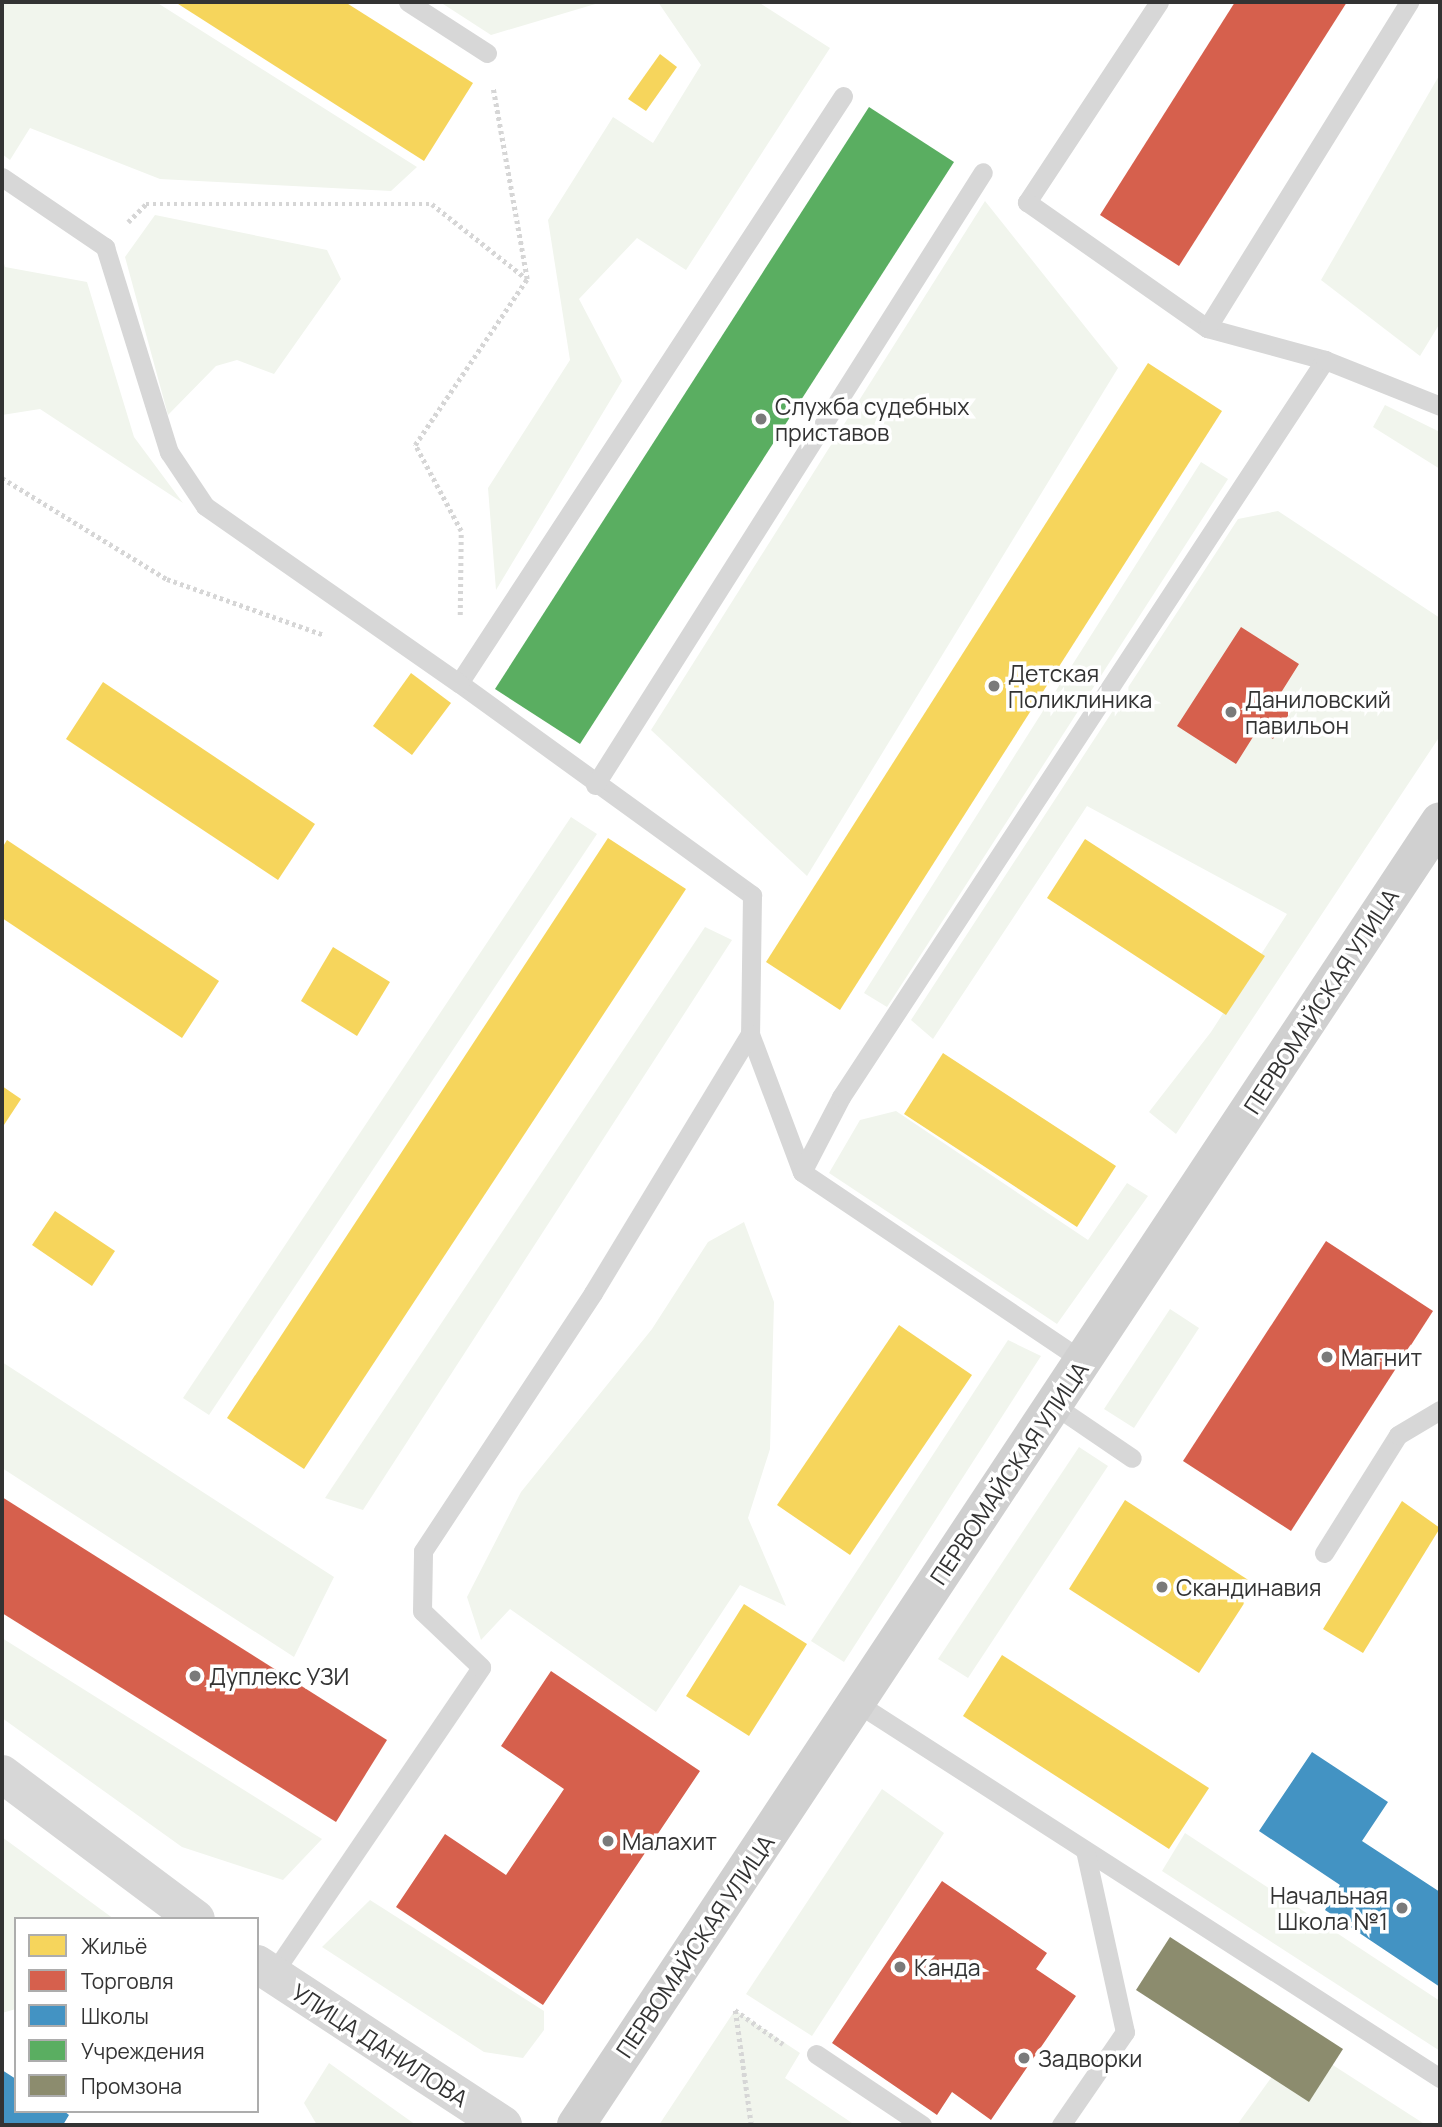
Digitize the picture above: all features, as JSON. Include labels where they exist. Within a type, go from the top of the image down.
[{"type":"main road","name":"ПЕРВОМАЙСКАЯ УЛИЦА","points":[[576,2125],[1440,821]]},
{"type":"street","points":[[2,1774],[193,1917]]},
{"type":"street","name":"УЛИЦА ДАНИЛОВА","points":[[265,1970],[503,2125]]},
{"type":"lane","points":[[408,2],[487,52]]},
{"type":"lane","points":[[1159,2],[1027,202],[1207,328],[1325,360],[1440,406]]},
{"type":"lane","points":[[1207,328],[1409,2]]},
{"type":"lane","points":[[459,683],[843,96]]},
{"type":"lane","points":[[594,785],[983,172]]},
{"type":"lane","points":[[2,177],[105,247],[170,452],[205,506],[459,683],[594,785],[752,895],[750,1034],[802,1172],[1083,1361]]},
{"type":"lane","points":[[802,1172],[841,1097],[1325,360]]},
{"type":"lane","points":[[265,1970],[481,1667],[422,1611],[423,1551],[593,1293],[750,1034]]},
{"type":"lane","points":[[1054,1405],[1132,1458]]},
{"type":"lane","points":[[1324,1553],[1398,1434],[1440,1410]]},
{"type":"lane","points":[[856,1703],[1440,2078]]},
{"type":"lane","points":[[1061,2125],[1125,2032],[1085,1850]]},
{"type":"lane","points":[[816,2054],[922,2125]]},
{"type":"path","points":[[459,683],[461,531],[415,445],[527,279],[487,52]]},
{"type":"path","points":[[105,247],[146,204],[432,204],[527,279]]},
{"type":"path","points":[[2,478],[167,579],[332,638]]},
{"type":"shaded area","points":[[2,2],[156,2],[417,167],[391,191],[160,179],[30,128],[10,160],[2,154]]},
{"type":"shaded area","points":[[440,2],[602,2],[491,35]]},
{"type":"shaded area","points":[[658,2],[758,2],[830,48],[686,270],[637,238],[579,299],[622,381],[496,590],[488,488],[570,360],[548,220],[613,117],[653,143],[701,65]]},
{"type":"shaded area","points":[[1440,74],[1440,323],[1420,356],[1321,280]]},
{"type":"shaded area","points":[[985,201],[1118,368],[807,876],[651,730]]},
{"type":"shaded area","points":[[155,215],[327,250],[341,279],[274,374],[237,360],[216,366],[168,415],[125,257]]},
{"type":"shaded area","points":[[2,256],[5,267],[87,282],[134,437],[183,503],[40,409],[2,415]]},
{"type":"shaded area","points":[[1385,405],[1440,432],[1440,469],[1373,427]]},
{"type":"shaded area","points":[[1201,462],[1228,479],[887,1007],[864,993]]},
{"type":"shaded area","points":[[1278,511],[1440,618],[1440,736],[1176,1134],[1149,1112],[1211,1032],[1287,914],[1087,806],[933,1039],[911,1020],[1238,519]]},
{"type":"shaded area","points":[[571,817],[597,834],[209,1415],[183,1398]]},
{"type":"shaded area","points":[[705,927],[732,940],[363,1510],[325,1498]]},
{"type":"shaded area","points":[[896,1111],[1088,1240],[1127,1183],[1148,1196],[1057,1324],[829,1173],[860,1120]]},
{"type":"shaded area","points":[[744,1222],[774,1302],[770,1449],[748,1518],[786,1606],[740,1585],[656,1712],[510,1609],[481,1640],[467,1597],[521,1492],[652,1329],[708,1242]]},
{"type":"shaded area","points":[[1170,1309],[1199,1328],[1134,1428],[1104,1409]]},
{"type":"shaded area","points":[[1008,1340],[1041,1356],[844,1662],[811,1641]]},
{"type":"shaded area","points":[[2,1362],[334,1577],[294,1657],[2,1468]]},
{"type":"shaded area","points":[[1079,1447],[1108,1466],[968,1678],[938,1659]]},
{"type":"shaded area","points":[[2,1638],[322,1839],[283,1880],[182,1847],[2,1718]]},
{"type":"shaded area","points":[[882,1789],[944,1833],[812,2036],[746,1994]]},
{"type":"shaded area","points":[[1185,1833],[1440,2001],[1440,2051],[1162,1871]]},
{"type":"shaded area","points":[[2,1837],[111,1917],[14,1917],[14,2010],[2,2013]]},
{"type":"shaded area","points":[[370,1900],[544,2011],[544,2030],[523,2058],[484,2052],[322,1947]]},
{"type":"shaded area","points":[[735,2010],[800,2053],[785,2078],[855,2125],[659,2125]]},
{"type":"shaded area","points":[[1297,2042],[1426,2125],[1237,2125]]},
{"type":"shaded area","points":[[329,2063],[416,2125],[317,2125],[304,2103]]},
{"type":"building: Жильё","points":[[175,2],[345,2],[473,83],[424,161]]},
{"type":"building: Жильё","points":[[660,54],[677,67],[646,111],[628,99]]},
{"type":"building: Жильё","name":"Детская Поликлиника","points":[[1148,363],[1222,411],[840,1010],[766,962]]},
{"type":"building: Жильё","points":[[411,673],[451,703],[412,755],[373,726]]},
{"type":"building: Жильё","points":[[103,682],[315,824],[278,880],[66,739]]},
{"type":"building: Жильё","points":[[608,838],[686,889],[304,1469],[227,1418]]},
{"type":"building: Жильё","points":[[1085,839],[1265,956],[1226,1015],[1047,898]]},
{"type":"building: Жильё","points":[[7,840],[219,981],[182,1038],[2,918],[2,848]]},
{"type":"building: Жильё","points":[[333,947],[390,982],[357,1036],[301,1001]]},
{"type":"building: Жильё","points":[[943,1053],[1116,1166],[1077,1227],[904,1114]]},
{"type":"building: Жильё","points":[[2,1086],[21,1099],[2,1128]]},
{"type":"building: Жильё","points":[[55,1211],[115,1251],[92,1286],[32,1245]]},
{"type":"building: Жильё","points":[[899,1325],[972,1375],[850,1555],[777,1505]]},
{"type":"building: Жильё","name":"Скандинавия","points":[[1125,1500],[1256,1585],[1199,1673],[1069,1589]]},
{"type":"building: Жильё","points":[[1402,1501],[1440,1528],[1363,1653],[1323,1629]]},
{"type":"building: Жильё","points":[[744,1604],[807,1644],[749,1736],[686,1696]]},
{"type":"building: Жильё","points":[[1002,1655],[1209,1788],[1169,1849],[963,1716]]},
{"type":"building: Торговля","points":[[1235,2],[1347,2],[1179,266],[1100,215]]},
{"type":"building: Торговля","points":[[1241,627],[1299,664],[1277,699],[1293,708],[1273,739],[1258,729],[1236,764],[1177,726]]},
{"type":"building: Торговля","name":"Магнит","points":[[1326,1241],[1433,1311],[1291,1531],[1183,1461]]},
{"type":"building: Торговля","name":"Дуплекс УЗИ","points":[[2,1497],[387,1740],[336,1822],[2,1613]]},
{"type":"building: Торговля","points":[[551,1671],[700,1771],[543,2005],[396,1907],[445,1834],[506,1875],[564,1789],[501,1746]]},
{"type":"building: Торговля","points":[[942,1881],[1047,1953],[1036,1969],[1076,1996],[991,2120],[952,2092],[937,2115],[832,2043]]},
{"type":"building: Школы","points":[[1312,1752],[1388,1802],[1362,1841],[1440,1892],[1440,1987],[1325,1910],[1340,1885],[1259,1831]]},
{"type":"building: Школы","points":[[2,2070],[14,2078],[14,2113],[69,2115],[63,2125],[2,2125]]},
{"type":"building: Учреждения","points":[[869,107],[954,162],[580,744],[495,689]]},
{"type":"building: Промзона","points":[[1170,1937],[1343,2049],[1309,2102],[1136,1990]]},
{"type":"place","name":"Служба судебных приставов","points":[[761,419]]},
{"type":"place","name":"Детская Поликлиника","points":[[994,686]]},
{"type":"place","name":"Даниловский павильон","points":[[1231,712]]},
{"type":"place","name":"Магнит","points":[[1327,1357]]},
{"type":"place","name":"Скандинавия","points":[[1162,1587]]},
{"type":"place","name":"Дуплекс УЗИ","points":[[195,1676]]},
{"type":"place","name":"Малахит","points":[[608,1841]]},
{"type":"place","name":"Начальная Школа №1","points":[[1402,1908]]},
{"type":"place","name":"Канда","points":[[900,1967]]},
{"type":"place","name":"Задворки","points":[[1024,2058]]}]
